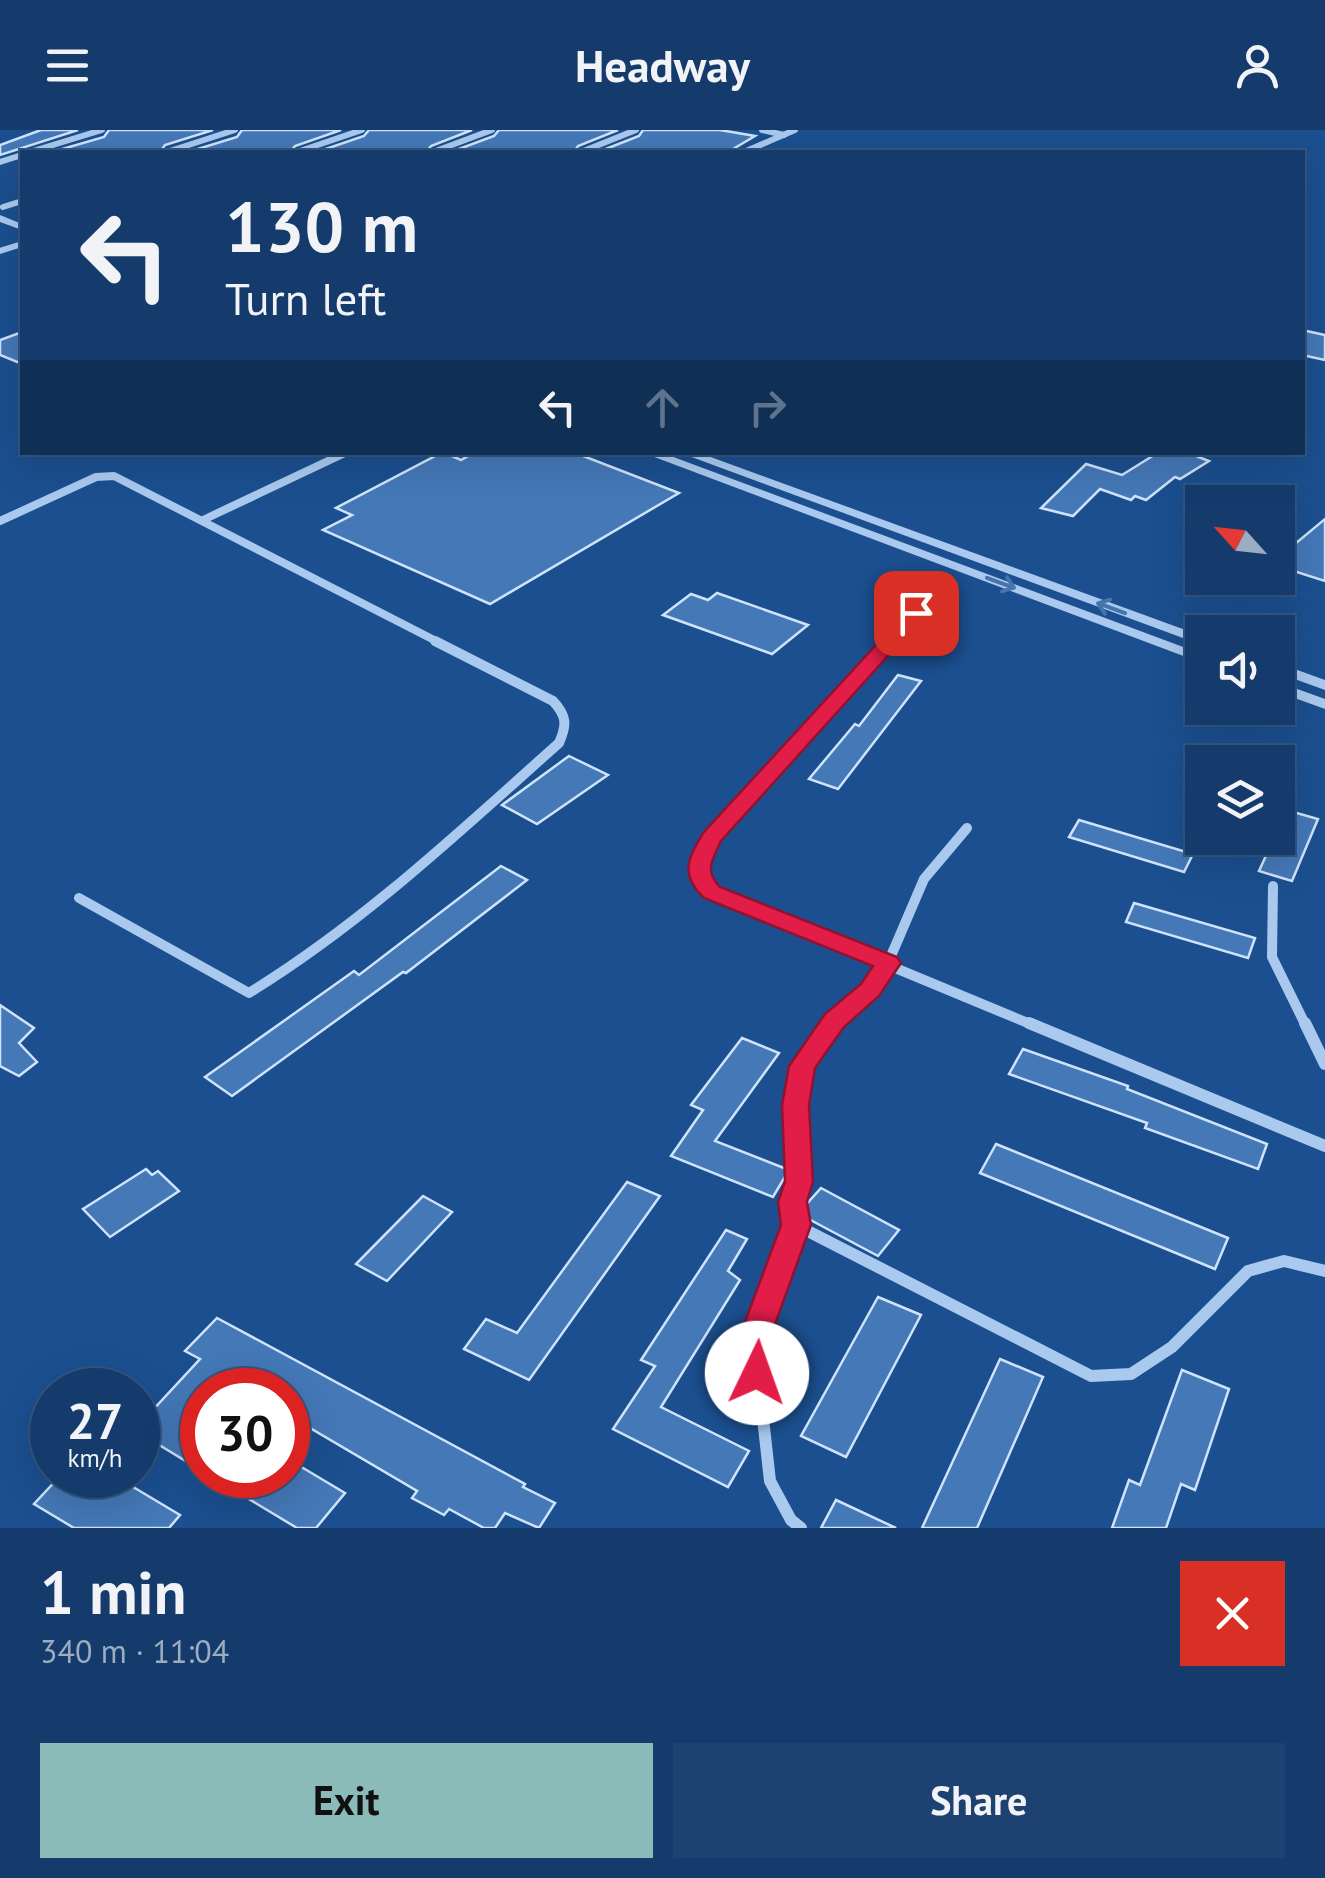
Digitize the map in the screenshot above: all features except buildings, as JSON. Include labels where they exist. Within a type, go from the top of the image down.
[{"type":"street","points":[[37,150],[102,130]]},
{"type":"street","points":[[174,150],[235,130]]},
{"type":"street","points":[[303,150],[362,130]]},
{"type":"street","points":[[438,150],[492,130]]},
{"type":"street","points":[[587,150],[636,130]]},
{"type":"street","points":[[762,130],[785,135]]},
{"type":"street","points":[[749,150],[795,130]]},
{"type":"street","points":[[204,520],[341,455]]},
{"type":"street","points":[[654,455],[1185,652]]},
{"type":"street","points":[[692,455],[1185,635]]},
{"type":"street","points":[[0,521],[104,475],[204,520],[553,700],[567,714],[568,724],[559,743],[354,921],[294,968],[249,993],[230,986],[79,898]]},
{"type":"street","points":[[916,613],[711,838],[698,865],[699,880],[712,892],[1325,1146]]},
{"type":"street","points":[[1295,674],[1325,685]]},
{"type":"street","points":[[1295,693],[1325,704]]},
{"type":"street","points":[[801,1528],[791,1520],[770,1481],[754,1338],[796,1225],[792,1202],[799,1181],[796,1105],[802,1066],[834,1020],[870,990],[888,963],[924,879],[967,828]]},
{"type":"street","points":[[1272,886],[1272,957],[1325,1064]]},
{"type":"street","points":[[796,1225],[1090,1376],[1131,1374],[1172,1347],[1248,1271],[1284,1261],[1325,1270]]},
{"type":"route","points":[[757,1373],[754,1338],[796,1225],[792,1202],[799,1181],[796,1105],[802,1066],[834,1020],[870,990],[888,963],[712,892],[699,880],[698,865],[711,838],[916,613]]}]
